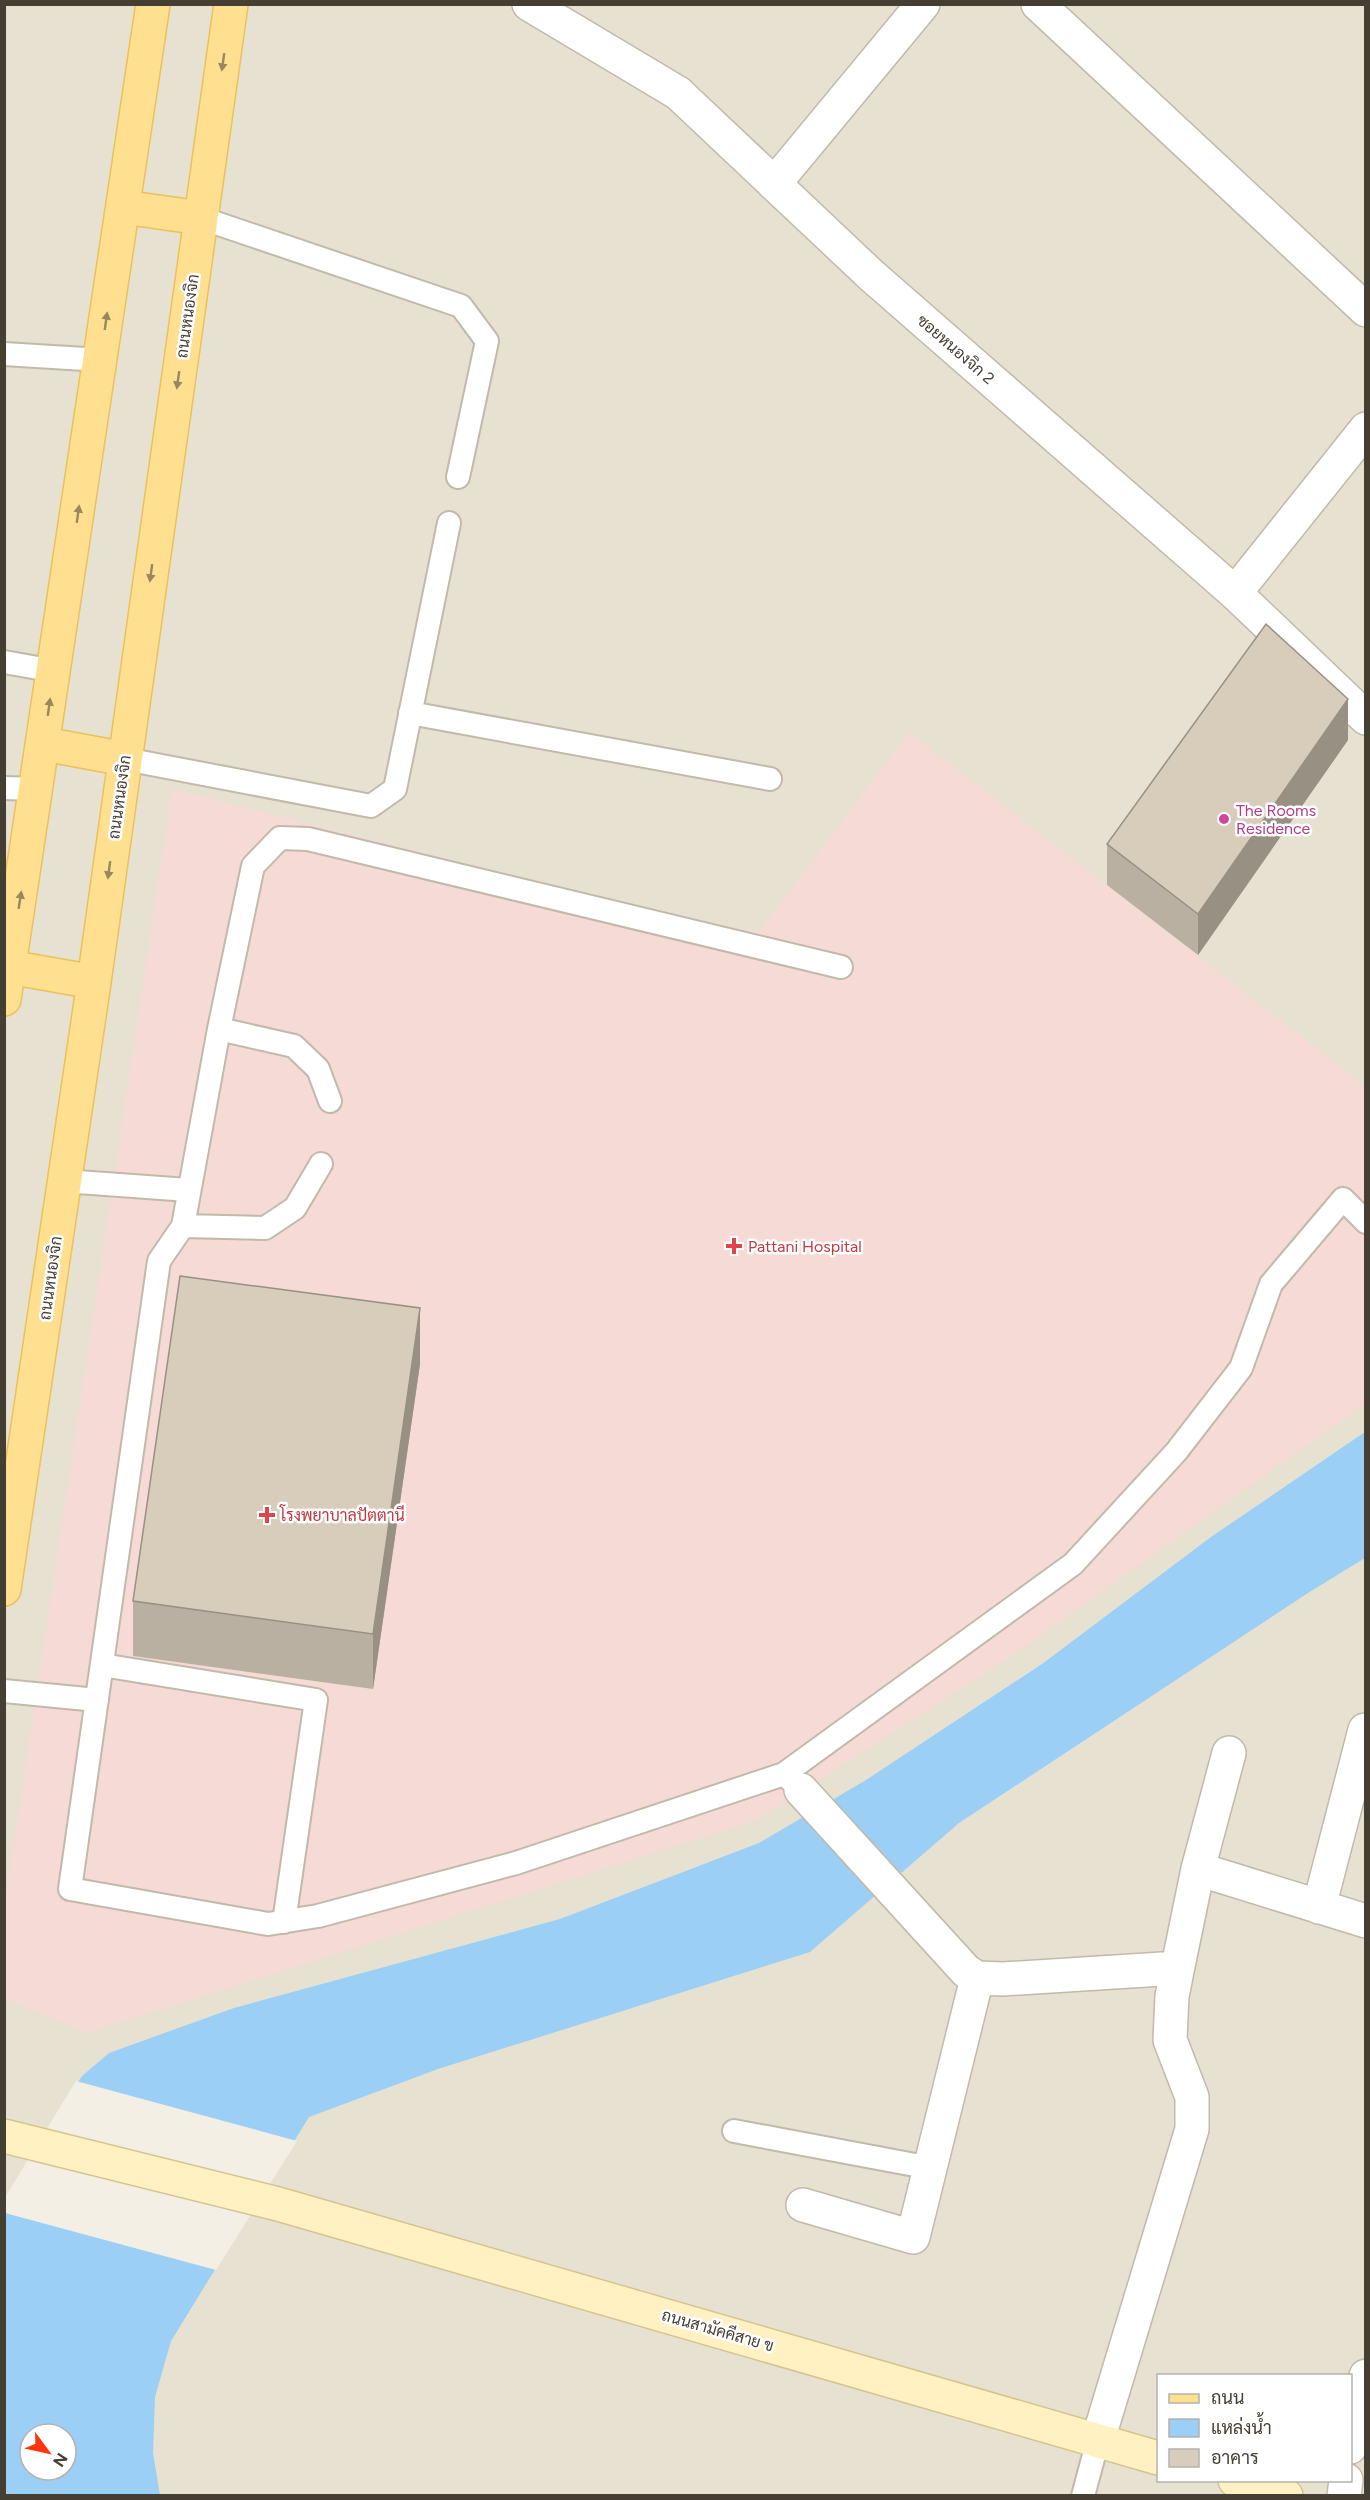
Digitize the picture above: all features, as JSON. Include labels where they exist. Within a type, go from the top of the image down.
[{"type":"main road","points":[[94,982],[6,978],[44,744],[153,4]]},
{"type":"main road","name":"ถนนหนองจิก","points":[[4,1589],[94,982],[231,4]]},
{"type":"main road","points":[[123,207],[201,218]]},
{"type":"main road","points":[[44,744],[124,759]]},
{"type":"main road","name":"ถนนสามัคคีสาย ข","points":[[6,2136],[278,2204],[1157,2458]]},
{"type":"main road","points":[[1238,2482],[1286,2496]]},
{"type":"street","name":"ซอยหนองจิก 2","points":[[529,4],[678,93],[871,275],[1234,593],[1365,717]]},
{"type":"street","points":[[774,184],[923,4]]},
{"type":"street","points":[[1038,4],[1365,310]]},
{"type":"street","points":[[1234,593],[1365,429]]},
{"type":"street","points":[[1319,1907],[1365,1730]]},
{"type":"street","points":[[1098,2440],[1192,2129],[1192,2097],[1170,2040],[1172,1996],[1198,1869],[1229,1752]]},
{"type":"street","points":[[792,1782],[898,1899],[966,1971],[977,1978],[1003,1979],[1162,1969],[1177,1971]]},
{"type":"street","points":[[1198,1869],[1365,1922]]},
{"type":"street","points":[[803,2205],[913,2237],[977,1978]]},
{"type":"street","points":[[1357,2427],[1365,2376]]},
{"type":"lane","points":[[201,218],[461,306],[486,341],[458,477]]},
{"type":"lane","points":[[4,354],[100,360]]},
{"type":"lane","points":[[124,759],[371,806],[395,789],[449,523]]},
{"type":"lane","points":[[4,662],[55,671]]},
{"type":"lane","points":[[410,713],[770,779]]},
{"type":"lane","points":[[4,788],[37,789]]},
{"type":"lane","points":[[841,967],[308,839],[280,838],[253,866],[219,1029],[183,1226],[159,1261],[70,1889],[268,1924],[284,1922],[318,1916],[516,1863],[792,1782],[1073,1564],[1176,1452],[1241,1368],[1271,1284],[1343,1198],[1365,1222]]},
{"type":"lane","points":[[219,1029],[294,1046],[318,1069],[330,1101]]},
{"type":"lane","points":[[183,1226],[265,1228],[296,1208],[321,1164]]},
{"type":"lane","points":[[64,1181],[188,1190]]},
{"type":"lane","points":[[102,1665],[316,1700],[284,1922]]},
{"type":"lane","points":[[4,1691],[97,1700]]},
{"type":"lane","points":[[734,2131],[931,2168]]},
{"type":"lane","points":[[1083,2496],[1098,2440]]},
{"type":"shaded area","points":[[5,5],[1365,5],[1365,2495],[5,2496]]},
{"type":"shaded area","name":"Pattani Hospital","points":[[909,732],[1359,1081],[1365,1088],[1365,1404],[1007,1659],[757,1820],[87,2033],[5,1999],[5,1902],[172,789],[755,937]]},
{"type":"water","points":[[1365,1432],[1365,1558],[1308,1593],[959,1823],[810,1952],[438,2069],[309,2117],[171,2341],[155,2397],[153,2453],[160,2495],[5,2495],[4,2204],[82,2076],[109,2053],[234,2008],[560,1919],[759,1843],[866,1780],[1042,1664],[1211,1537]]},
{"type":"pier","points":[[76,2081],[297,2141],[216,2270],[5,2213],[4,2199]]},
{"type":"building","name":"The Rooms Residence","points":[[1266,624],[1348,699],[1198,914],[1107,844]]},
{"type":"building","points":[[180,1276],[420,1308],[373,1634],[133,1601]]},
{"type":"place","name":"The Rooms Residence","points":[[1224,819]]},
{"type":"place","name":"Pattani Hospital","points":[[734,1246]]},
{"type":"place","name":"โรงพยาบาลปัตตานี","points":[[267,1515]]}]
